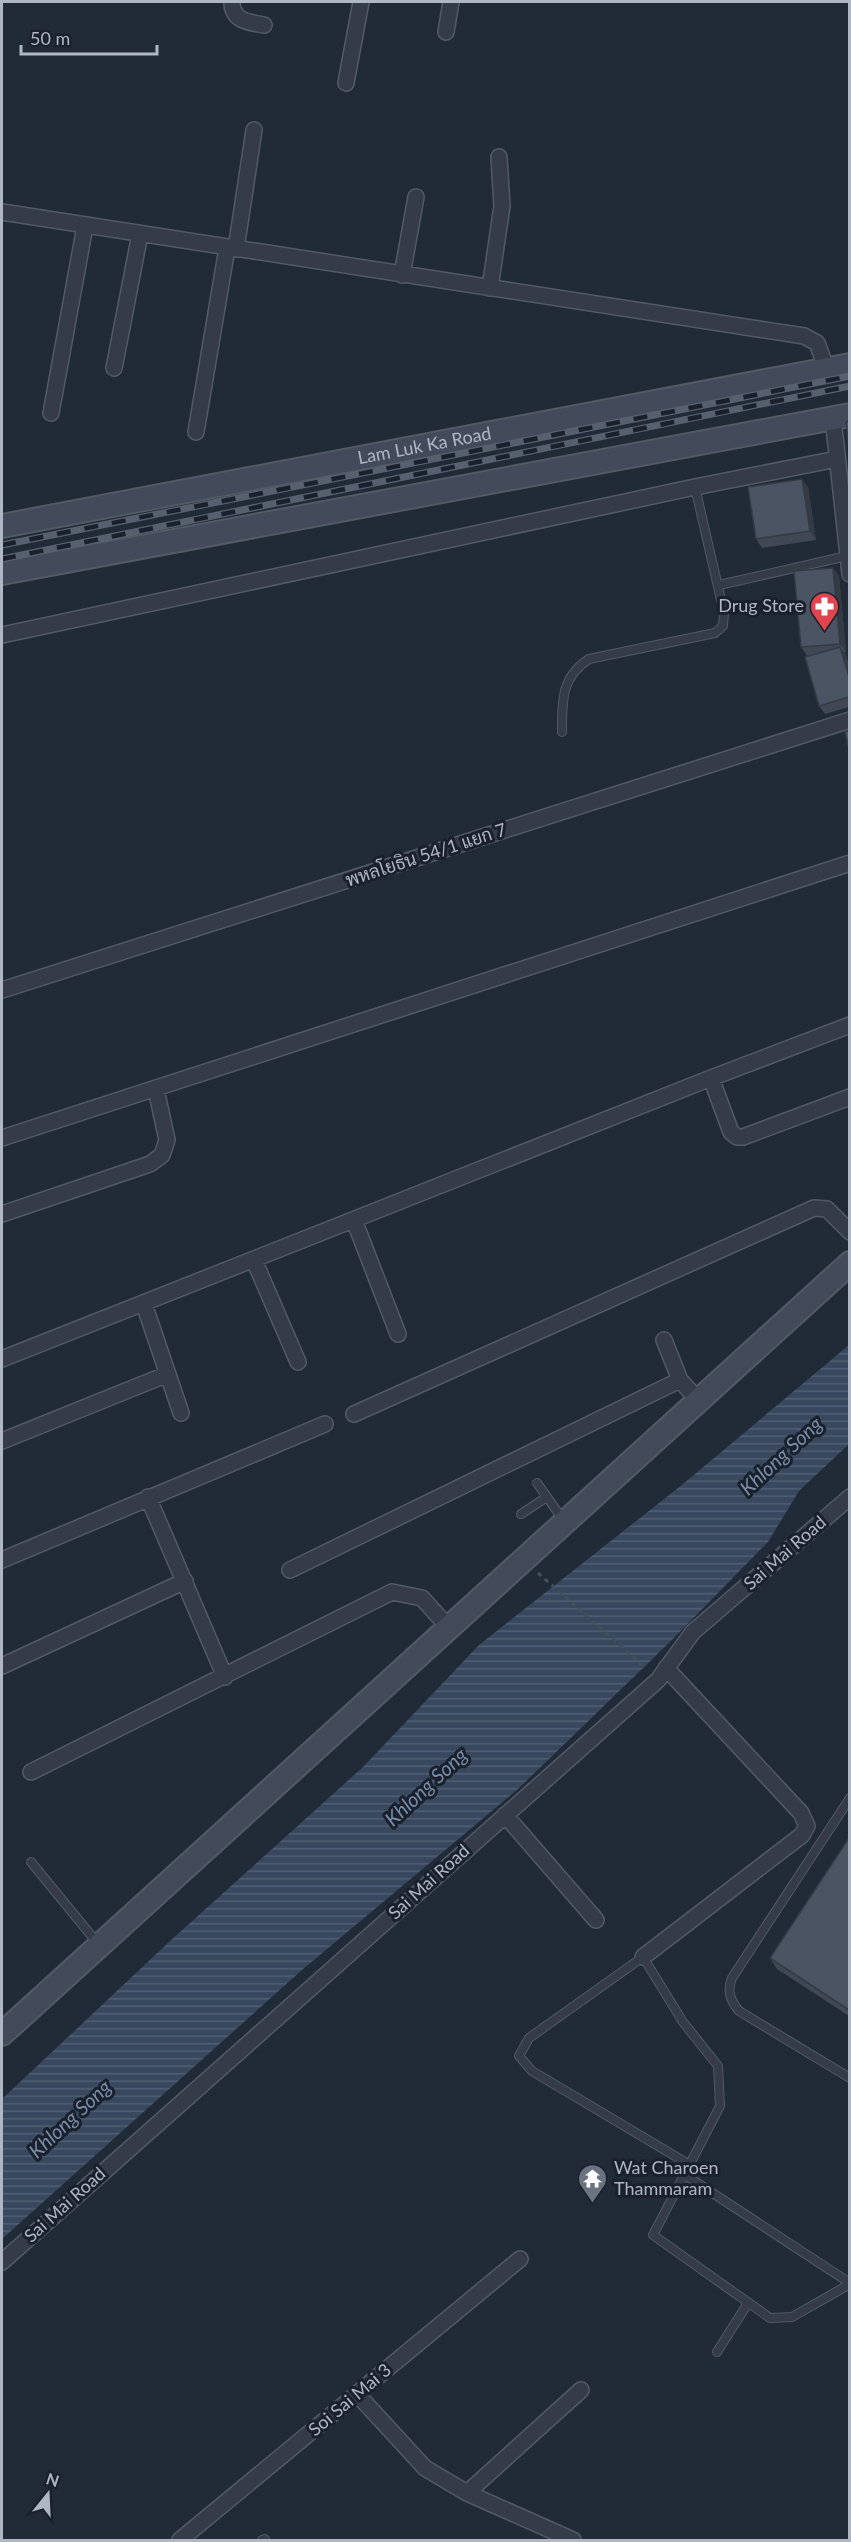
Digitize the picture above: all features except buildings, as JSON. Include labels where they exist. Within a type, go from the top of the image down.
[{"type":"main road","name":"Lam Luk Ka Road","points":[[2,525],[849,365]]},
{"type":"main road","points":[[2,573],[841,416]]},
{"type":"main road","points":[[2,2034],[849,1263]]},
{"type":"street","points":[[232,2],[233,13],[238,19],[264,25]]},
{"type":"street","points":[[346,82],[361,2]]},
{"type":"street","points":[[446,32],[452,2]]},
{"type":"street","points":[[196,432],[254,130]]},
{"type":"street","points":[[490,288],[502,206],[499,157]]},
{"type":"street","points":[[402,275],[416,197]]},
{"type":"street","points":[[2,212],[804,336],[817,343],[827,370]]},
{"type":"street","points":[[51,413],[85,226]]},
{"type":"street","points":[[114,368],[140,234]]},
{"type":"street","points":[[841,416],[837,459],[848,563]]},
{"type":"street","points":[[2,635],[695,487],[837,459]]},
{"type":"street","name":"พหลโยธิน 54/1 แยก 7","points":[[2,990],[849,720]]},
{"type":"street","points":[[2,1138],[849,863]]},
{"type":"street","points":[[2,1359],[849,1025]]},
{"type":"street","points":[[711,1078],[731,1132],[737,1137],[743,1137],[849,1097]]},
{"type":"street","points":[[2,1214],[150,1164],[162,1155],[167,1140],[156,1089]]},
{"type":"street","points":[[354,1414],[814,1208],[827,1209],[849,1232]]},
{"type":"street","points":[[354,1220],[398,1334]]},
{"type":"street","points":[[254,1260],[298,1362]]},
{"type":"street","points":[[144,1304],[181,1413]]},
{"type":"street","points":[[664,1340],[680,1380],[698,1400]]},
{"type":"street","points":[[2,1441],[168,1374]]},
{"type":"street","points":[[290,1570],[680,1380]]},
{"type":"street","points":[[2,1560],[325,1424]]},
{"type":"street","points":[[148,1497],[225,1677]]},
{"type":"street","name":"Sai Mai Road","points":[[2,2262],[658,1680],[693,1632],[849,1497]]},
{"type":"street","points":[[2,1666],[185,1581]]},
{"type":"street","points":[[31,1772],[392,1592],[422,1598],[449,1628]]},
{"type":"street","points":[[643,1957],[802,1834],[807,1826],[801,1813],[666,1668]]},
{"type":"street","points":[[505,1815],[596,1920]]},
{"type":"street","name":"Soi Sai Mai 3","points":[[189,2536],[520,2259]]},
{"type":"street","points":[[467,2493],[580,2390]]},
{"type":"street","points":[[357,2394],[425,2468],[467,2493],[573,2541]]},
{"type":"lane","points":[[562,732],[562,703],[566,685],[577,666],[590,658],[715,633],[723,626],[724,612],[719,585],[695,487]]},
{"type":"lane","points":[[719,585],[848,563]]},
{"type":"lane","points":[[537,1484],[565,1522]]},
{"type":"lane","points":[[521,1514],[547,1497]]},
{"type":"lane","points":[[849,1798],[732,1978],[728,1988],[732,2003],[739,2011],[849,2078]]},
{"type":"lane","points":[[32,1862],[99,1945]]},
{"type":"lane","points":[[685,2175],[849,2284],[792,2317],[770,2318],[654,2235],[685,2175],[720,2106],[718,2066],[683,2022],[643,1957],[529,2038],[519,2056],[532,2070],[690,2165]]},
{"type":"lane","points":[[717,2352],[748,2303]]},
{"type":"path","points":[[537,1572],[648,1671]]},
{"type":"water","name":"Khlong Song","points":[[849,1345],[849,1444],[799,1491],[768,1542],[673,1639],[518,1789],[302,1970],[2,2239],[2,2099],[170,1941],[363,1767],[479,1645],[683,1484]]},
{"type":"railway","points":[[2,545],[850,376]]},
{"type":"railway","points":[[2,559],[850,386]]},
{"type":"place","name":"Drug Store","points":[[825,632]]},
{"type":"place","name":"Wat Charoen Thammaram","points":[[593,2204]]}]
